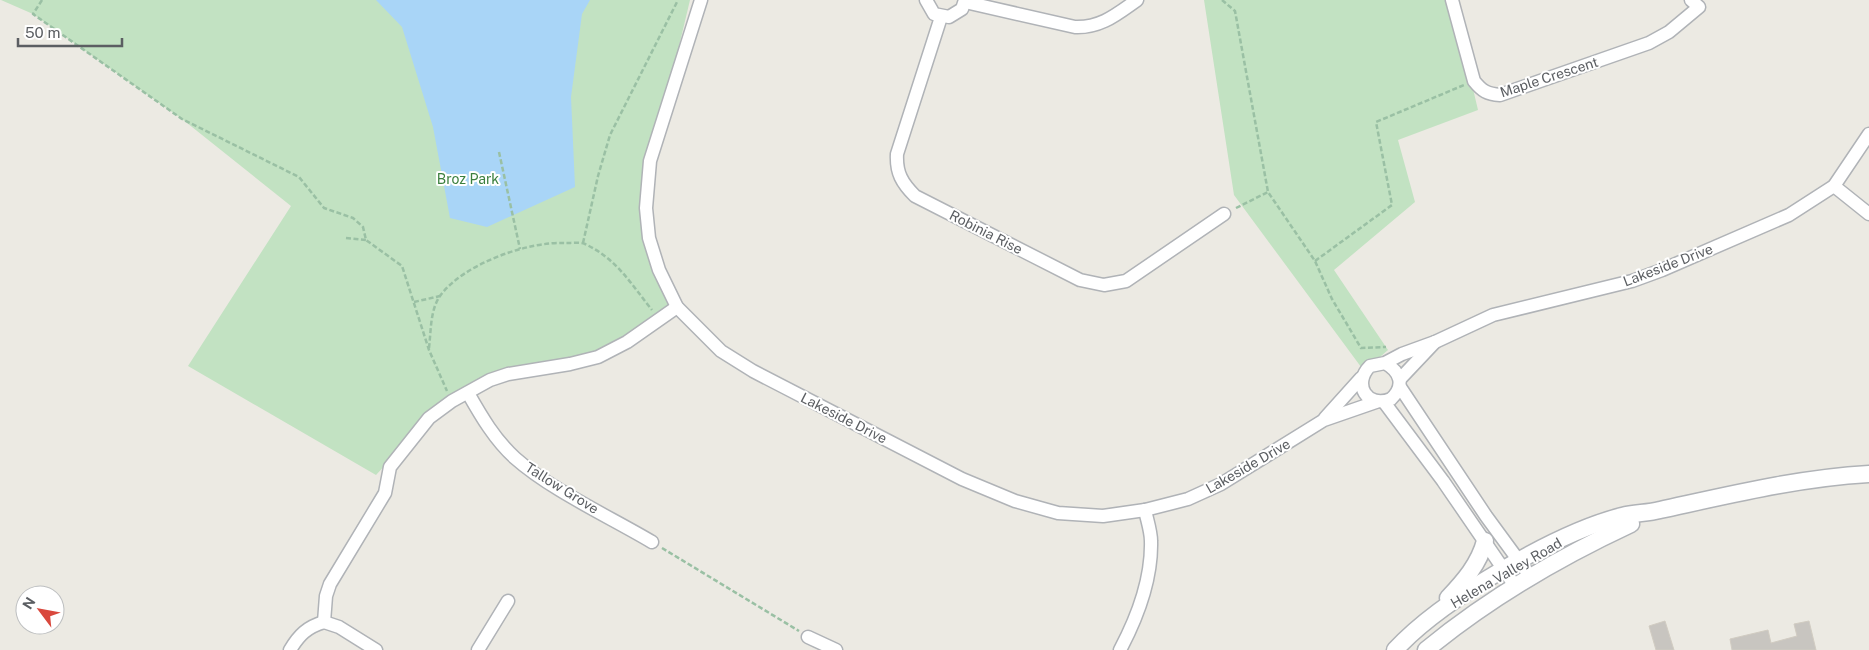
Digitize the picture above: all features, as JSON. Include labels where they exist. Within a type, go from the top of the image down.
[{"type":"street","name":"Lakeside Drive","points":[[701,0],[650,161],[646,208],[649,238],[659,270],[677,307],[721,350],[752,371],[962,479],[1015,501],[1058,513],[1103,516],[1145,510],[1188,499],[1221,484],[1324,420],[1391,400],[1400,383],[1435,342]]},
{"type":"street","points":[[926,0],[929,8],[941,17],[956,14],[965,1],[1076,27],[1087,27],[1110,19],[1137,0]]},
{"type":"street","points":[[1452,0],[1474,81]]},
{"type":"street","name":"Maple Crescent","points":[[1474,81],[1481,90],[1490,94],[1500,95],[1649,43],[1669,32],[1695,4]]},
{"type":"street","name":"Robinia Rise","points":[[941,17],[897,154],[896,168],[899,177],[915,196],[1080,280],[1104,285],[1126,281],[1224,214]]},
{"type":"street","name":"Lakeside Drive","points":[[1324,420],[1370,366],[1385,363],[1493,316],[1632,281],[1789,215],[1834,186],[1869,134]]},
{"type":"street","points":[[1834,186],[1869,214]]},
{"type":"street","points":[[324,622],[326,596],[330,584],[385,493],[390,467],[429,418],[452,401],[490,380],[508,374],[570,364],[598,357],[627,342],[677,307]]},
{"type":"street","points":[[1385,363],[1395,369],[1400,383],[1486,516],[1521,561],[1530,576]]},
{"type":"street","points":[[1361,378],[1364,393],[1380,402],[1485,541],[1514,586]]},
{"type":"street","name":"Tallow Grove","points":[[468,393],[495,436],[514,457],[535,474],[652,542]]},
{"type":"street","name":"Helena Valley Road","points":[[1396,650],[1428,620],[1504,570],[1553,543],[1622,516],[1658,511],[1756,489],[1869,474]]},
{"type":"street","points":[[1120,650],[1138,610],[1145,583],[1151,540],[1145,510]]},
{"type":"street","name":"Helena Valley Road","points":[[1426,650],[1463,619],[1530,576],[1598,539],[1658,511]]},
{"type":"street","points":[[1428,620],[1474,567],[1482,553],[1485,541]]},
{"type":"street","points":[[478,650],[508,601]]},
{"type":"street","points":[[290,650],[299,635],[310,626],[324,622],[339,627],[376,650]]},
{"type":"street","points":[[808,636],[836,650]]},
{"type":"path","points":[[42,0],[33,14],[182,119],[299,177],[324,208],[353,218],[363,227],[366,240]]},
{"type":"path","points":[[583,243],[598,176],[610,135],[678,0]]},
{"type":"path","points":[[1222,0],[1235,11],[1268,192],[1315,261],[1332,299],[1361,348],[1397,347],[1402,354]]},
{"type":"path","points":[[1315,261],[1392,205],[1376,122],[1474,81]]},
{"type":"path","points":[[499,152],[520,249]]},
{"type":"path","points":[[1224,214],[1268,192]]},
{"type":"path","points":[[346,238],[366,240],[402,266],[429,350],[452,401]]},
{"type":"path","points":[[429,350],[433,312],[440,296],[465,274],[505,253],[547,242],[583,243],[615,262],[660,320]]},
{"type":"path","points":[[414,302],[440,296]]},
{"type":"path","points":[[652,542],[808,636]]},
{"type":"green space","name":"Broz Park","points":[[1,0],[690,0],[661,122],[646,208],[677,307],[598,357],[508,374],[429,418],[376,475],[188,366],[291,206],[182,119],[33,14]]},
{"type":"green space","points":[[1204,0],[1452,0],[1478,110],[1398,140],[1415,202],[1334,270],[1388,350],[1364,371],[1234,195]]},
{"type":"water","points":[[376,0],[590,0],[582,14],[571,97],[575,187],[487,227],[450,218],[433,127],[402,27]]},
{"type":"building","points":[[1665,621],[1674,650],[1656,650],[1649,626]]},
{"type":"building","points":[[1809,621],[1816,650],[1732,650],[1730,639],[1768,630],[1771,643],[1797,636],[1794,624]]}]
